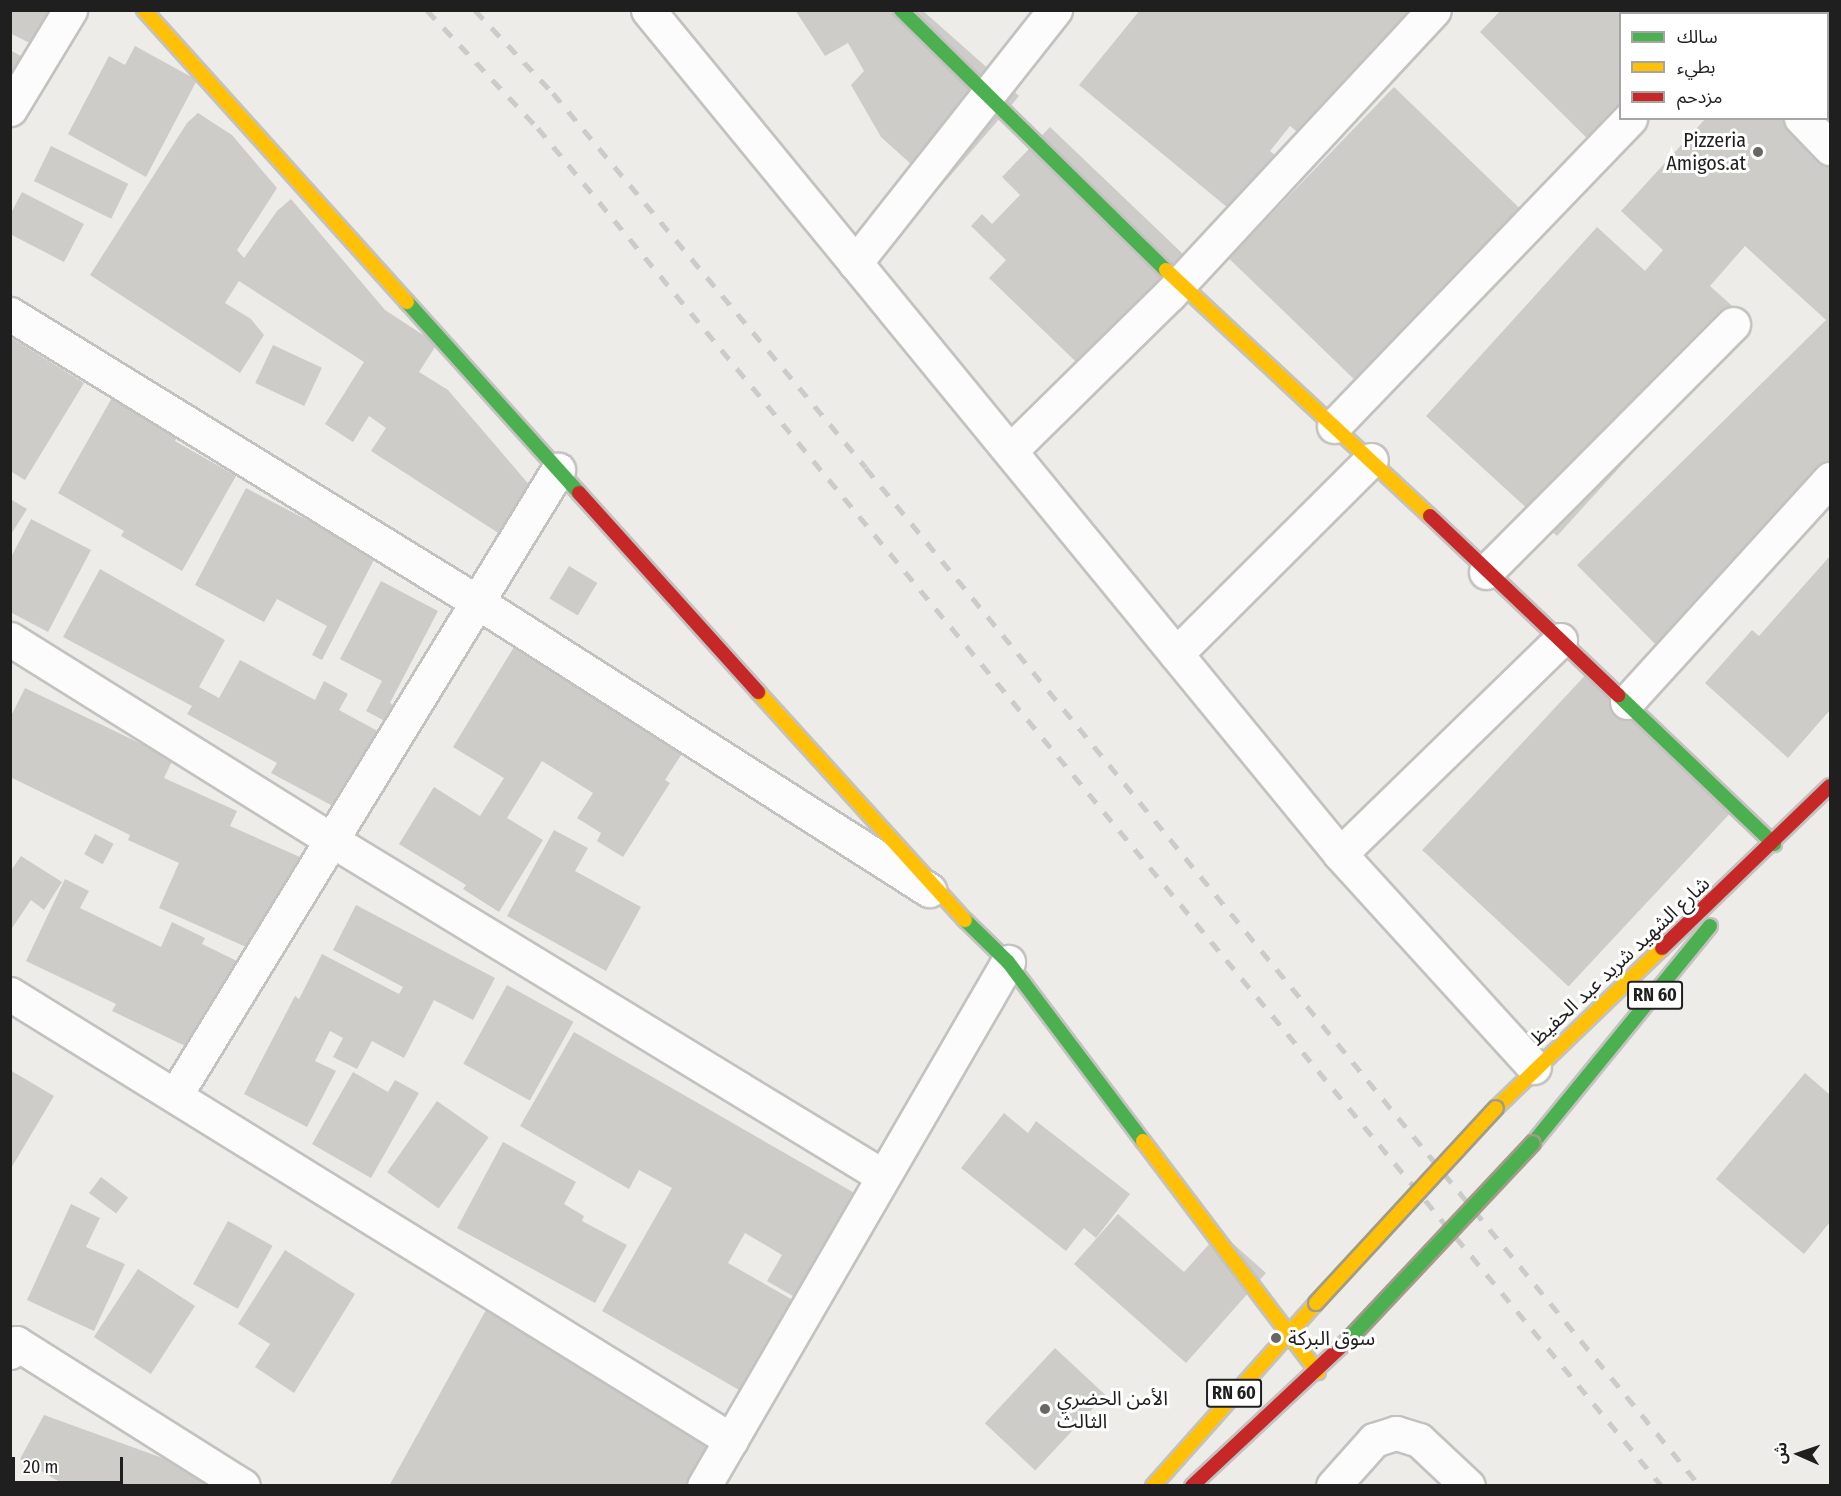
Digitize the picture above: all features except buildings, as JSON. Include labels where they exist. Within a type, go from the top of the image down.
[{"type":"street","points":[[10,109],[69,10]]},
{"type":"street","points":[[144,10],[943,898],[1008,962],[1318,1372]]},
{"type":"street","points":[[648,10],[1340,854],[1534,1067]]},
{"type":"street","points":[[902,10],[1179,283],[1335,426],[1774,844]]},
{"type":"street","points":[[855,263],[1055,10]]},
{"type":"street","points":[[1010,451],[1179,283],[1434,10]]},
{"type":"street","points":[[1335,426],[1628,120]]},
{"type":"street","points":[[1803,120],[1830,148]]},
{"type":"street","points":[[10,314],[478,603],[943,898]]},
{"type":"street","points":[[1486,572],[1733,324]]},
{"type":"street","points":[[1176,654],[1371,460]]},
{"type":"street","points":[[176,1094],[333,841],[558,470]]},
{"type":"street","points":[[1627,702],[1830,479]]},
{"type":"street","points":[[10,639],[333,841],[881,1175]]},
{"type":"street","points":[[1340,854],[1560,640]]},
{"type":"street","name":"شارع الشهيد شريد عبد الحفيظ","points":[[1288,1332],[1534,1067],[1774,844],[1830,786]]},
{"type":"street","name":"شارع الشهيد شريد عبد الحفيظ","points":[[1318,1372],[1579,1091],[1774,844]]},
{"type":"street","points":[[704,1485],[881,1175],[1008,962]]},
{"type":"street","points":[[10,994],[176,1094],[731,1440]]},
{"type":"street","name":"RN 60","points":[[1153,1485],[1288,1332]]},
{"type":"street","points":[[12,1345],[243,1485]]},
{"type":"street","name":"RN 60","points":[[1192,1485],[1318,1372]]},
{"type":"street","points":[[1333,1485],[1374,1440],[1396,1433],[1419,1440],[1468,1485]]},
{"type":"railway","points":[[427,10],[538,128],[1662,1486]]},
{"type":"railway","points":[[475,10],[553,93],[866,468],[1700,1486]]},
{"type":"traffic: fast","points":[[901,10],[1166,270]]},
{"type":"traffic: fast","points":[[407,302],[579,493]]},
{"type":"traffic: fast","points":[[1618,695],[1774,844]]},
{"type":"traffic: fast","points":[[965,920],[1008,962],[1143,1141]]},
{"type":"traffic: fast","points":[[1533,1143],[1710,926]]},
{"type":"traffic: fast","points":[[1350,1338],[1533,1143]]},
{"type":"traffic: slow","points":[[144,10],[407,302]]},
{"type":"traffic: slow","points":[[1166,270],[1430,516]]},
{"type":"traffic: slow","points":[[758,692],[965,920]]},
{"type":"traffic: slow","points":[[1496,1108],[1662,948]]},
{"type":"traffic: slow","points":[[1316,1303],[1496,1108]]},
{"type":"traffic: slow","points":[[1143,1141],[1318,1372]]},
{"type":"traffic: slow","points":[[1153,1486],[1316,1303]]},
{"type":"traffic: jam","points":[[579,493],[758,692]]},
{"type":"traffic: jam","points":[[1430,516],[1618,695]]},
{"type":"traffic: jam","points":[[1662,948],[1830,786]]},
{"type":"traffic: jam","points":[[1192,1486],[1350,1338]]},
{"type":"place","name":"Pizzeria Amigos.at","points":[[1758,152]]},
{"type":"place","name":"سوق البركة","points":[[1276,1338]]},
{"type":"place","name":"الأمن الحضري الثالث","points":[[1045,1409]]}]
